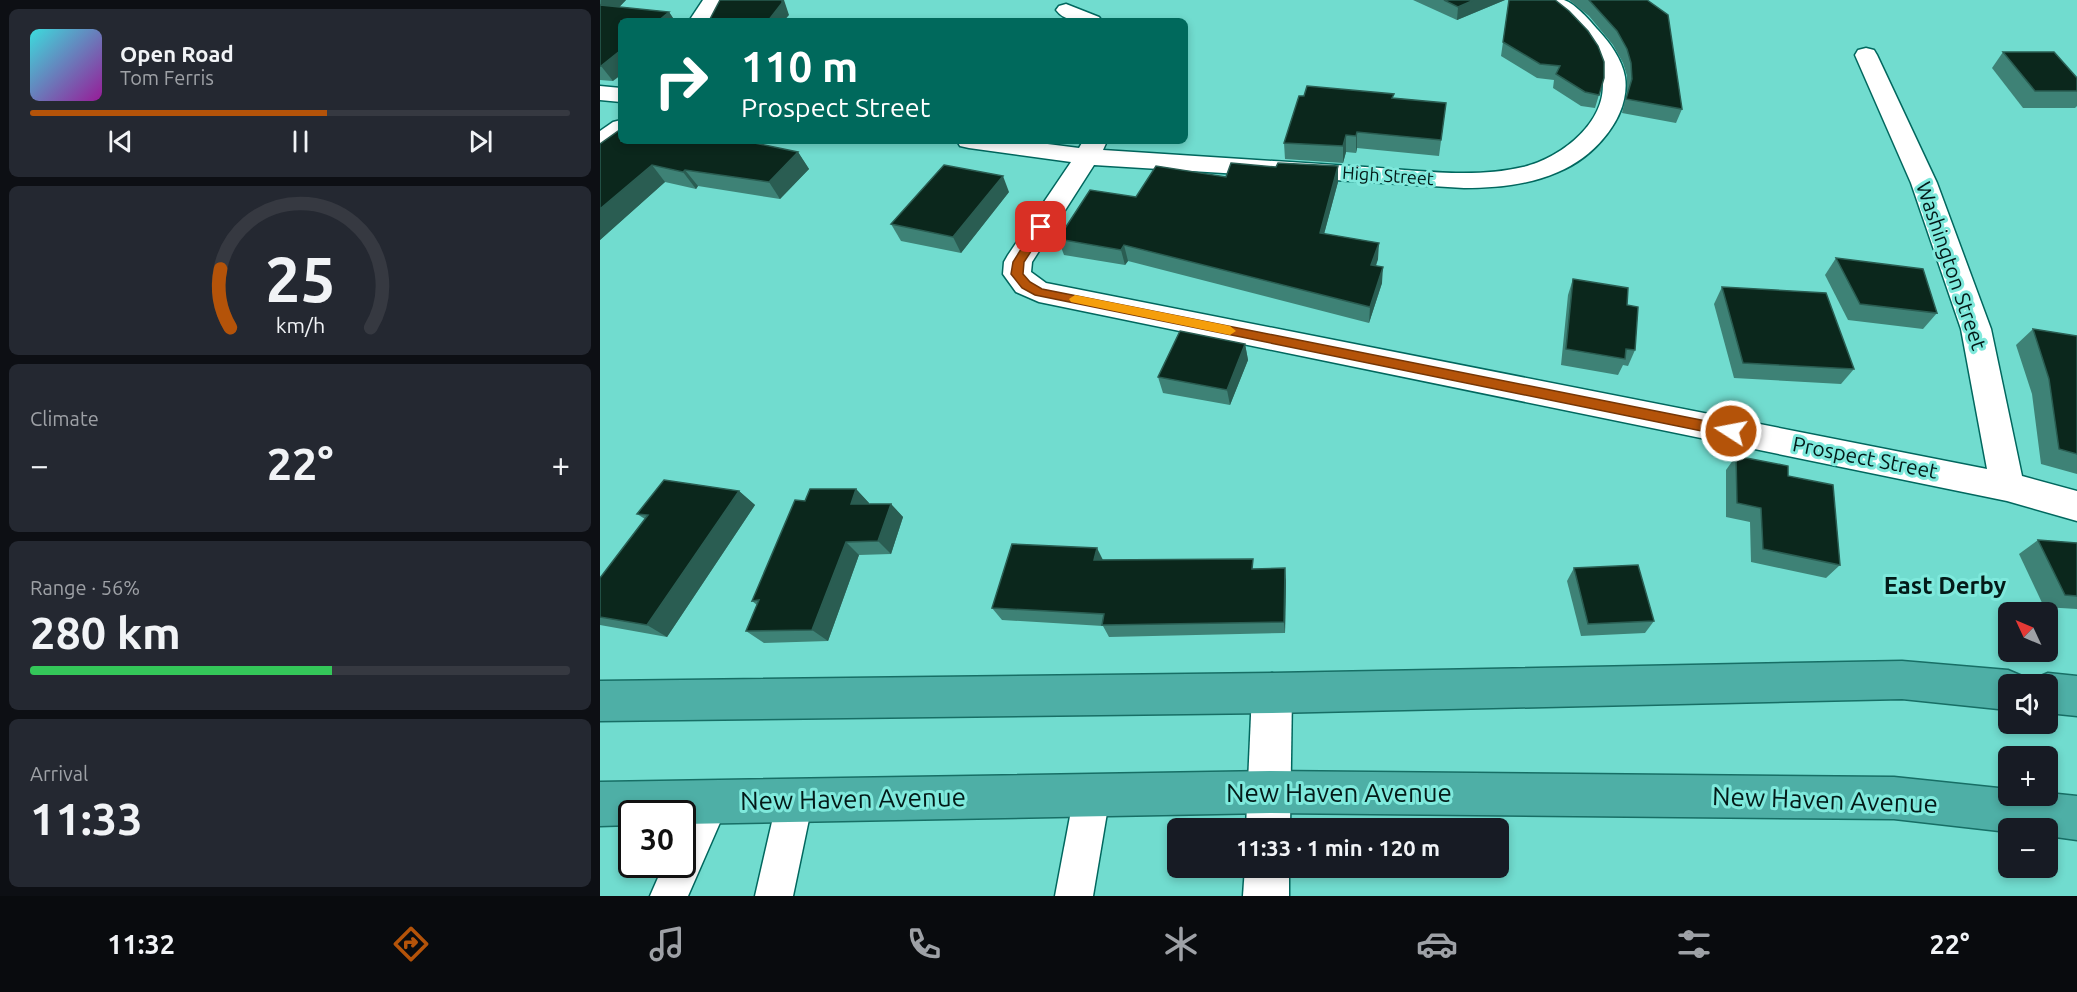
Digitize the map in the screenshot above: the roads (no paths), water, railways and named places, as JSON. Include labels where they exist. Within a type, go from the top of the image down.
[{"type":"highway","points":[[600,701],[1272,693],[1902,680],[1998,689]]},
{"type":"highway","points":[[2058,694],[2077,696]]},
{"type":"highway","name":"New Haven Avenue","points":[[600,804],[1092,795],[1269,810],[1894,798],[2077,818]]},
{"type":"street","points":[[701,18],[713,0]]},
{"type":"street","name":"High Street","points":[[1015,144],[1452,180],[1485,181],[1516,177],[1549,167],[1582,146],[1601,125],[1612,102],[1616,81],[1611,64],[1592,34],[1551,0]]},
{"type":"street","points":[[1066,10],[1085,18]]},
{"type":"street","name":"Washington Street","points":[[1866,55],[1924,183],[1976,329],[2007,487]]},
{"type":"street","points":[[600,93],[618,95]]},
{"type":"street","points":[[600,143],[618,129]]},
{"type":"street","name":"Prospect Street","points":[[1091,149],[1018,262],[1017,274],[1026,285],[1039,292],[2007,487],[2077,506]]},
{"type":"street","points":[[1269,810],[1272,693]]},
{"type":"street","points":[[1266,896],[1267,878]]},
{"type":"lane","points":[[1074,896],[1092,795]]},
{"type":"lane","points":[[774,896],[795,800]]},
{"type":"lane","points":[[669,896],[711,802]]},
{"type":"district","name":"East Derby","points":[[1945,586]]}]
